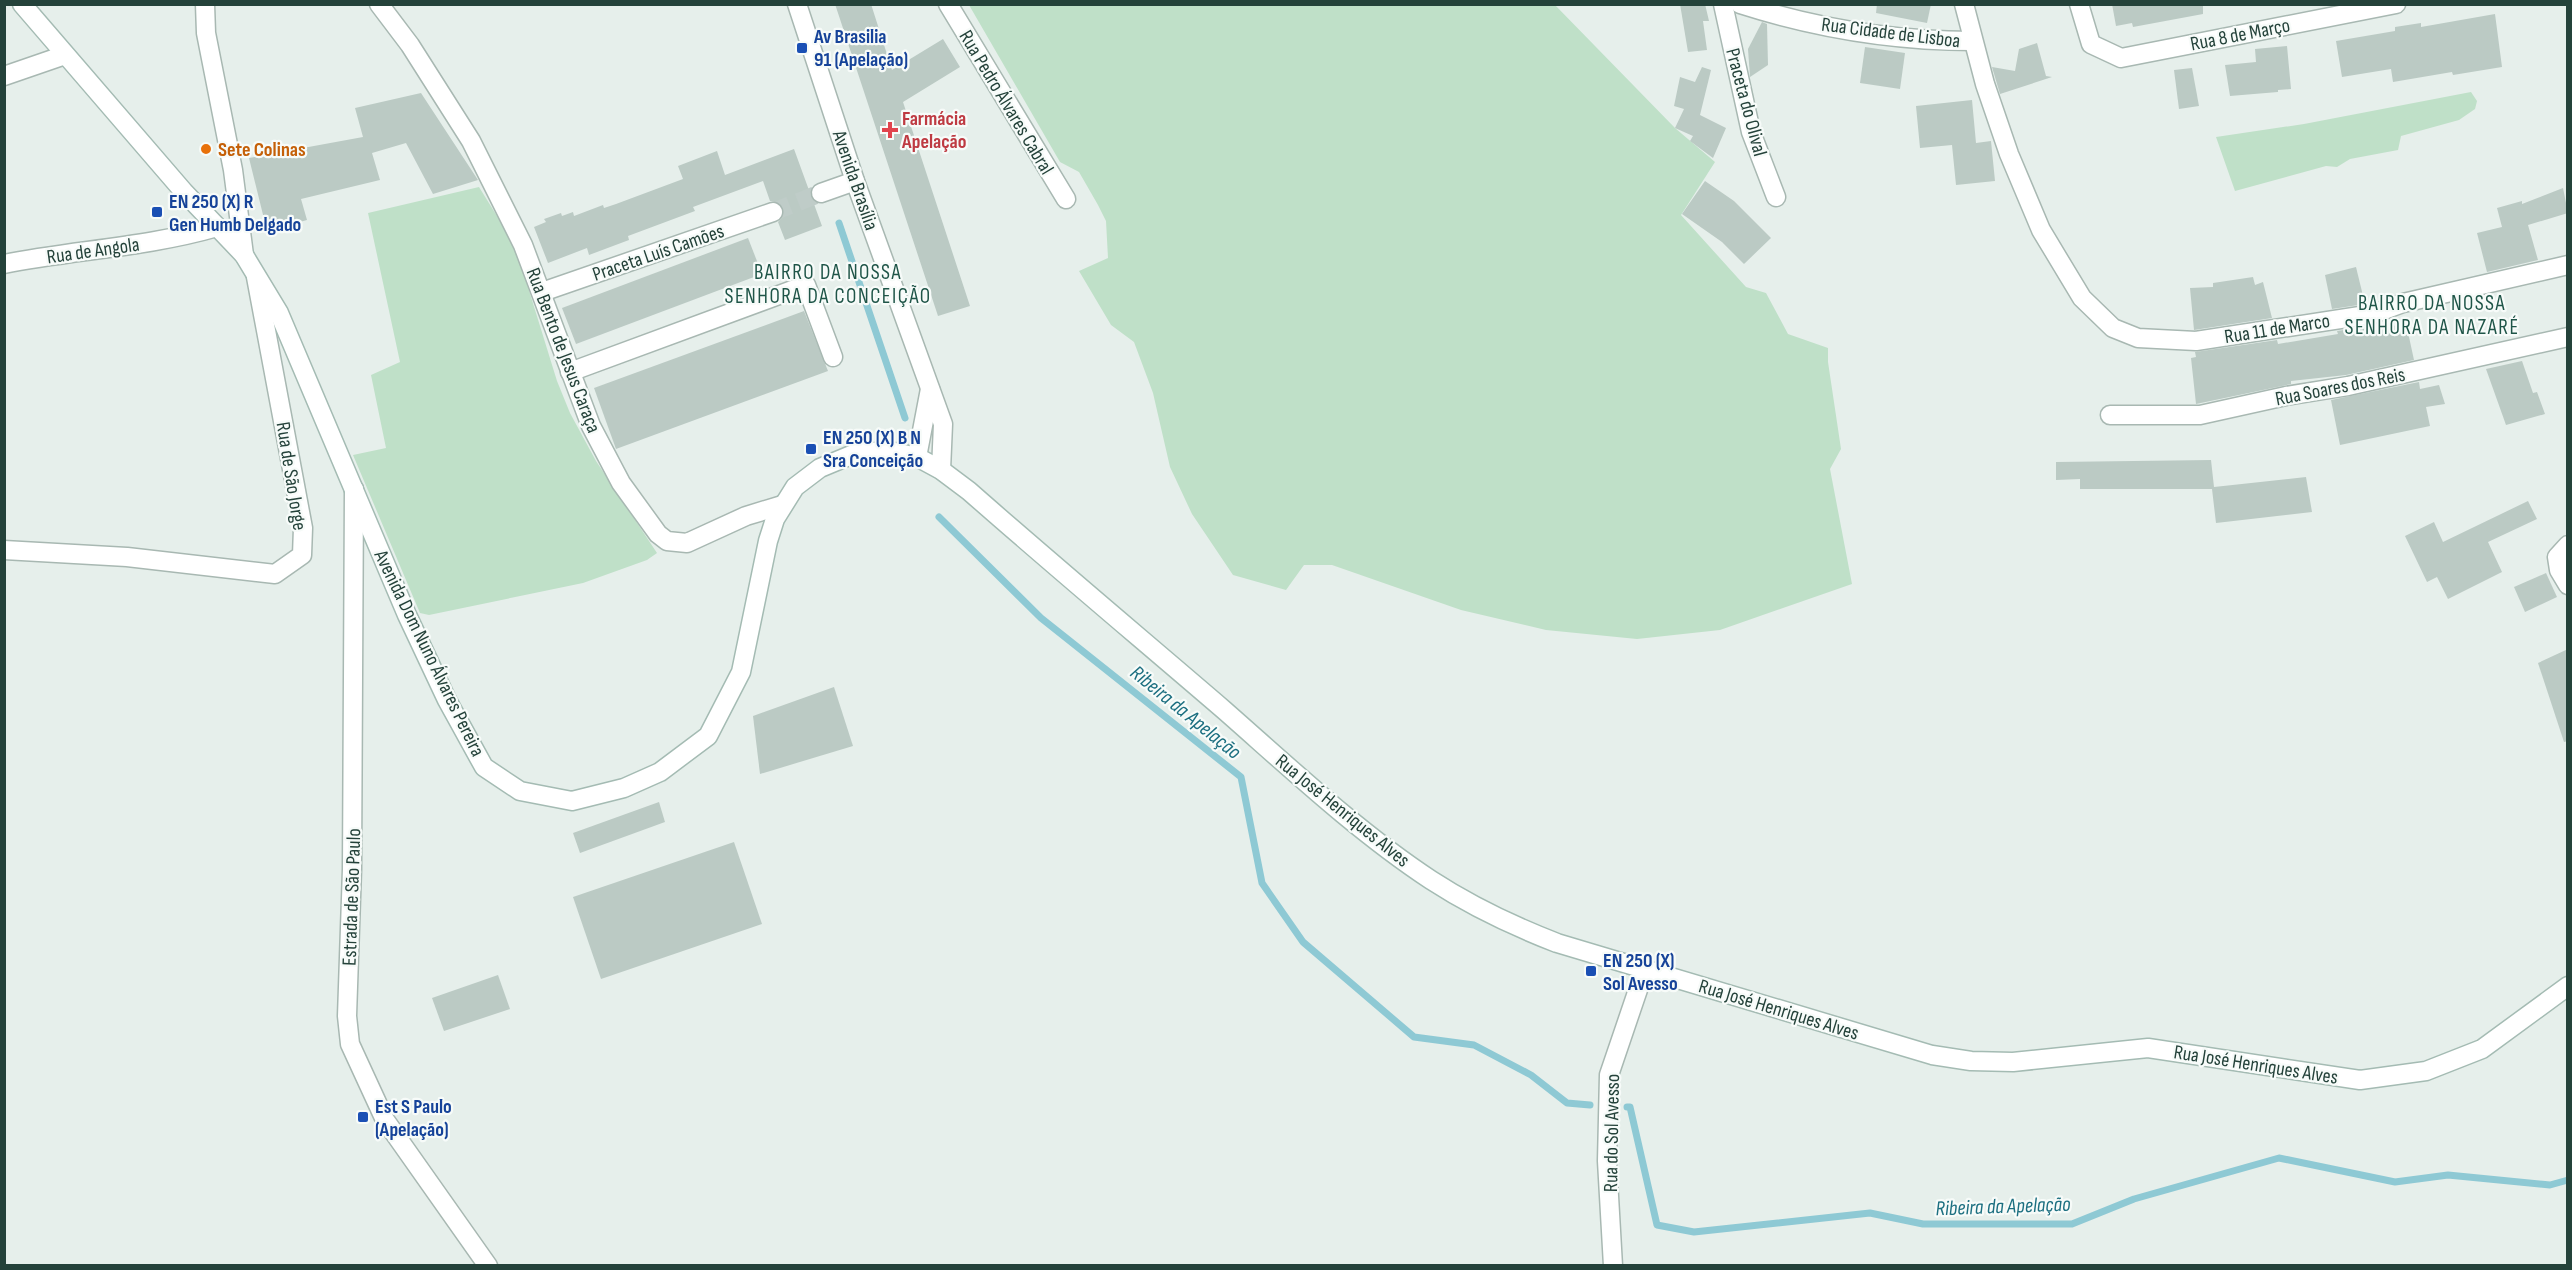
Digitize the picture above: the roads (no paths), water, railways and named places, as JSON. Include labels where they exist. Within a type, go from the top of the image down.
[{"type":"street","name":"Avenida Dom Nuno Álvares Pereira","points":[[22,4],[64,55],[244,255],[279,313],[417,636],[447,700],[484,767],[520,790],[572,801],[624,788],[660,772],[708,736],[741,672],[768,541],[782,505],[807,477],[840,457],[873,450],[917,457]]},
{"type":"street","points":[[205,4],[206,33],[233,170],[244,255]]},
{"type":"street","name":"Rua Bento de Jesus Caraça","points":[[379,4],[410,45],[471,141],[523,245],[591,426],[621,483],[658,534],[667,541],[687,543],[747,516],[782,505]]},
{"type":"street","name":"Avenida Brasília","points":[[797,4],[855,181],[943,424],[941,470]]},
{"type":"street","name":"Rua Pedro Álvares Cabral","points":[[948,4],[1066,199]]},
{"type":"street","name":"Praceta do Olival","points":[[1723,4],[1751,132],[1776,197]]},
{"type":"street","name":"Rua Cidade de Lisboa","points":[[1740,4],[1792,19],[1861,33],[1931,41],[1973,41]]},
{"type":"street","name":"Rua 11 de Marco","points":[[1964,4],[1973,41],[2009,154],[2041,230],[2082,298],[2113,328],[2138,338],[2196,341],[2373,314],[2403,303],[2568,265]]},
{"type":"street","name":"Rua 8 de Março","points":[[2079,4],[2091,44],[2121,58],[2396,4]]},
{"type":"street","points":[[4,76],[64,55]]},
{"type":"street","points":[[821,193],[855,181]]},
{"type":"street","name":"Praceta Luís Camões","points":[[542,292],[773,212]]},
{"type":"street","name":"Rua de Angola","points":[[4,264],[182,237],[217,227]]},
{"type":"street","name":"Rua de São Jorge","points":[[4,550],[127,556],[275,574],[302,555],[303,528],[256,275]]},
{"type":"street","points":[[570,372],[806,285],[833,357]]},
{"type":"street","name":"Rua Soares dos Reis","points":[[2110,415],[2200,415],[2286,396],[2348,386],[2568,337]]},
{"type":"street","points":[[917,457],[930,389]]},
{"type":"street","name":"Rua José Henriques Alves","points":[[917,457],[941,470],[969,491],[1300,776],[1422,874],[1473,905],[1516,927],[1557,943],[1932,1055],[2013,1062],[2148,1048],[2360,1080],[2426,1071],[2482,1048],[2568,986]]},
{"type":"street","name":"Estrada de São Paulo","points":[[354,488],[352,869],[347,1016],[350,1044],[385,1120],[488,1266]]},
{"type":"street","points":[[2568,545],[2557,557],[2559,570],[2568,585]]},
{"type":"street","name":"Rua do Sol Avesso","points":[[1613,1266],[1606,1161],[1609,1075],[1645,969]]},
{"type":"waterway","name":"Ribeira da Apelação","points":[[839,223],[905,418]]},
{"type":"waterway","name":"Ribeira da Apelação","points":[[939,517],[1041,618],[1241,777],[1262,883],[1303,942],[1414,1037],[1474,1045],[1531,1075],[1567,1103],[1590,1105]]},
{"type":"waterway","name":"Ribeira da Apelação","points":[[1627,1107],[1630,1107],[1657,1225],[1694,1232],[1870,1213],[1923,1224],[2072,1224],[2134,1199],[2279,1158],[2395,1182],[2448,1175],[2550,1185],[2568,1180]]},
{"type":"tunnel","points":[[773,212],[821,193]]},
{"type":"place","name":"Av Brasilia 91 (Apelação)","points":[[802,48]]},
{"type":"place","name":"Farmácia Apelação","points":[[890,130]]},
{"type":"place","name":"Sete Colinas","points":[[206,149]]},
{"type":"place","name":"EN 250 (X) R Gen Humb Delgado","points":[[157,212]]},
{"type":"place","name":"EN 250 (X) B N Sra Conceição","points":[[811,449]]},
{"type":"place","name":"EN 250 (X) Sol Avesso","points":[[1591,971]]},
{"type":"place","name":"Est S Paulo (Apelação)","points":[[363,1117]]},
{"type":"district","name":"BAIRRO DA NOSSA SENHORA DA CONCEIÇÃO","points":[[828,284]]},
{"type":"district","name":"BAIRRO DA NOSSA SENHORA DA NAZARÉ","points":[[2432,315]]}]
